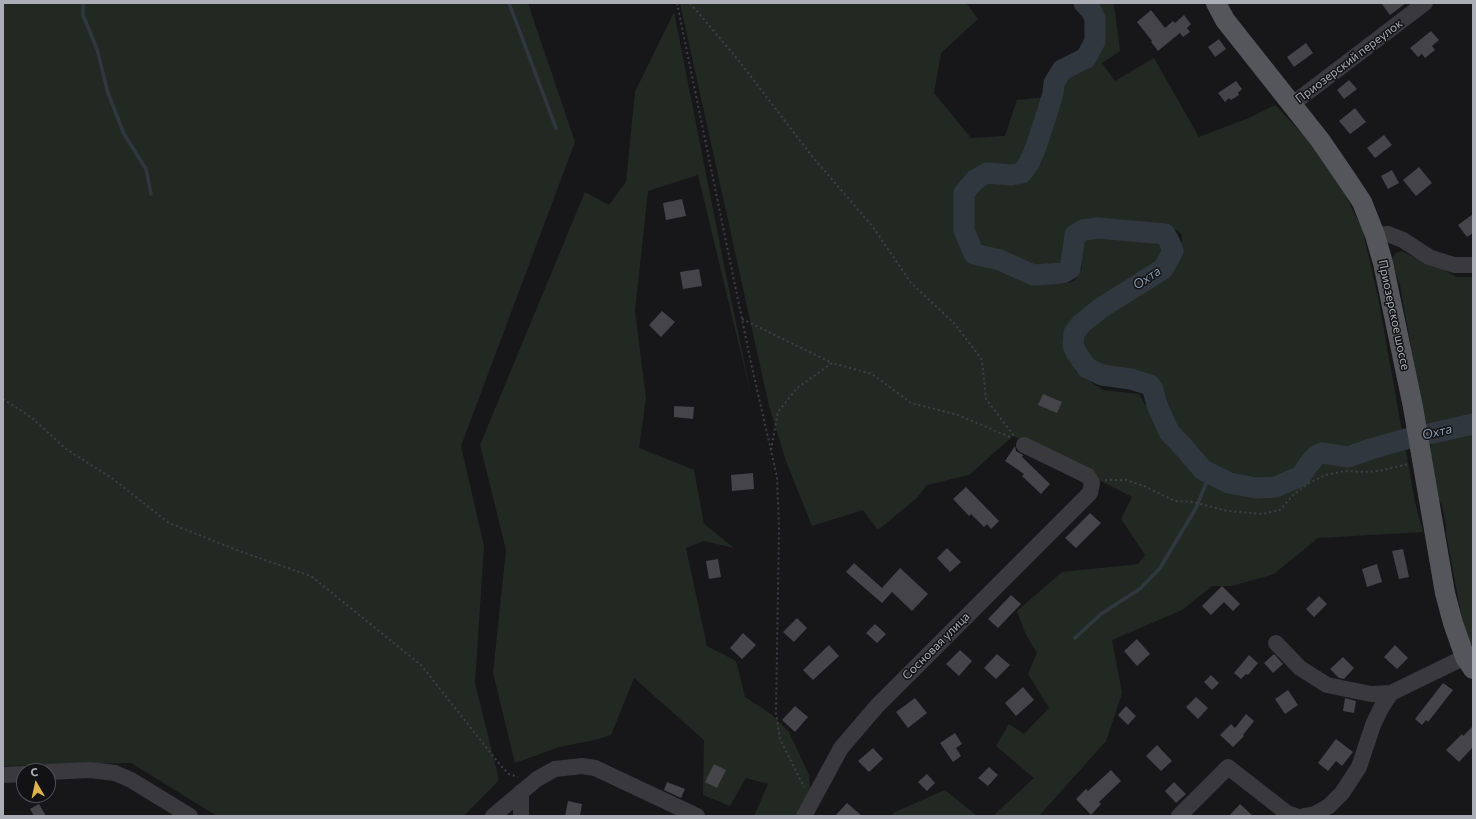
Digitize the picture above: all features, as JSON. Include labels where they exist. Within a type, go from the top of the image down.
[{"type":"main road","name":"Приозерское шоссе","points":[[1216,3],[1225,20],[1320,140],[1348,180],[1362,202],[1375,235],[1392,302],[1413,407],[1445,593],[1452,623],[1469,663]]},
{"type":"street","name":"Приозерский переулок","points":[[1291,105],[1425,3]]},
{"type":"street","points":[[1375,235],[1388,234],[1403,240],[1429,257],[1454,265],[1473,265]]},
{"type":"street","points":[[1024,445],[1088,476],[1091,488]]},
{"type":"street","name":"Сосновая улица","points":[[804,816],[841,748],[877,706],[1091,488]]},
{"type":"street","points":[[1276,643],[1300,668],[1327,685],[1371,694],[1390,693],[1469,663]]},
{"type":"street","points":[[1304,816],[1315,814],[1329,806],[1342,793],[1359,767],[1373,725],[1390,693]]},
{"type":"street","points":[[493,816],[537,779],[555,769],[582,766],[595,768],[697,816]]},
{"type":"street","points":[[1179,816],[1228,767],[1286,813],[1296,816]]},
{"type":"street","points":[[56,772],[90,770],[115,773],[131,780],[190,816]]},
{"type":"street","points":[[3,775],[16,774]]},
{"type":"street","points":[[521,792],[521,816]]},
{"type":"path","points":[[677,3],[742,319],[777,477],[779,528],[776,713],[780,739],[811,801]]},
{"type":"path","points":[[690,3],[739,61],[811,155],[873,227],[911,283],[955,324],[982,360],[986,399],[1016,441],[1005,434],[958,415],[911,403],[872,374],[832,363],[742,319]]},
{"type":"path","points":[[771,451],[778,412],[797,388],[832,363]]},
{"type":"path","points":[[3,399],[31,417],[66,449],[113,479],[169,523],[239,551],[311,576],[421,665],[509,774],[522,778],[537,779]]},
{"type":"path","points":[[1091,488],[1108,479],[1126,480],[1144,486],[1175,501],[1193,502],[1227,511],[1263,514],[1280,510],[1293,495],[1309,483],[1326,475],[1345,471],[1379,471],[1402,466],[1422,457]]},
{"type":"shaded area","points":[[3,3],[528,3],[575,142],[461,446],[484,546],[475,683],[499,780],[464,816],[217,816],[131,763],[56,765],[56,763],[16,763],[16,766],[3,766]]},
{"type":"shaded area","points":[[680,3],[966,3],[978,19],[941,53],[934,93],[971,138],[1005,136],[1017,100],[1045,97],[1030,147],[1022,166],[1009,169],[977,169],[959,189],[960,233],[971,259],[996,266],[1033,283],[1063,284],[1075,281],[1082,268],[1080,253],[1083,241],[1088,237],[1107,236],[1161,241],[1163,245],[1162,258],[1154,269],[1115,292],[1073,320],[1065,343],[1076,372],[1103,390],[1139,394],[1164,436],[1197,474],[1227,490],[1254,495],[1277,493],[1301,483],[1324,462],[1345,464],[1370,458],[1405,446],[1415,502],[1423,532],[1318,538],[1274,574],[1232,586],[1212,586],[1182,610],[1112,640],[1122,693],[1106,741],[1039,816],[993,816],[1034,778],[996,746],[1009,724],[1024,734],[1049,708],[1028,674],[1037,653],[1026,635],[1017,611],[1062,572],[1138,564],[1145,555],[1121,519],[1132,497],[1013,436],[969,475],[927,485],[917,498],[878,530],[863,510],[812,526],[786,461],[769,406]]},
{"type":"shaded area","points":[[1091,3],[1113,3],[1120,51],[1102,63],[1115,81],[1154,58],[1199,137],[1251,117],[1275,105],[1313,145],[1343,191],[1362,228],[1378,297],[1402,431],[1345,450],[1322,446],[1314,450],[1300,467],[1276,480],[1252,482],[1231,478],[1205,462],[1196,447],[1183,439],[1155,379],[1143,374],[1104,368],[1090,361],[1079,340],[1081,331],[1102,314],[1170,273],[1179,256],[1181,246],[1182,235],[1177,230],[1161,225],[1094,219],[1076,224],[1070,230],[1066,261],[1059,266],[1046,269],[1027,266],[1003,254],[989,253],[980,247],[968,224],[970,195],[975,188],[984,182],[991,181],[1015,184],[1028,177],[1037,162],[1055,108],[1059,84],[1067,73],[1088,64],[1104,35],[1101,11]]},
{"type":"shaded area","points":[[674,12],[751,395],[698,175],[648,191],[635,311],[646,398],[639,448],[694,470],[704,524],[734,548],[704,541],[686,548],[707,646],[736,661],[745,697],[771,714],[789,732],[809,775],[811,801],[815,816],[754,816],[768,784],[746,778],[730,806],[703,795],[704,740],[634,678],[611,735],[595,740],[559,747],[515,763],[493,673],[506,550],[480,445],[585,192],[609,205],[626,182],[635,92]]},
{"type":"shaded area","points":[[1402,251],[1413,257],[1425,260],[1457,277],[1473,277],[1473,417],[1428,426],[1424,420],[1400,285],[1392,263],[1393,257],[1396,253]]},
{"type":"shaded area","points":[[1473,431],[1473,648],[1465,631],[1461,613],[1442,505],[1437,498],[1429,450],[1434,439]]},
{"type":"shaded area","points":[[945,790],[977,816],[891,816],[895,812]]},
{"type":"building","points":[[1381,3],[1406,3],[1390,15]]},
{"type":"building","points":[[1151,10],[1165,28],[1173,21],[1175,23],[1184,15],[1191,24],[1187,28],[1190,32],[1183,37],[1180,33],[1158,51],[1137,22]]},
{"type":"building","points":[[1431,31],[1439,40],[1432,46],[1435,50],[1425,58],[1422,54],[1418,57],[1410,48]]},
{"type":"building","points":[[1219,39],[1226,49],[1215,57],[1208,47]]},
{"type":"building","points":[[1306,43],[1313,53],[1294,67],[1287,57]]},
{"type":"building","points":[[1349,80],[1357,89],[1344,99],[1337,90]]},
{"type":"building","points":[[1236,81],[1242,89],[1238,93],[1239,95],[1231,100],[1229,98],[1225,102],[1218,93]]},
{"type":"building","points":[[1355,108],[1366,122],[1350,134],[1339,121]]},
{"type":"building","points":[[1384,135],[1392,145],[1375,158],[1367,148]]},
{"type":"building","points":[[1419,167],[1432,183],[1416,196],[1403,180]]},
{"type":"building","points":[[1392,170],[1399,183],[1388,189],[1381,176]]},
{"type":"building","points":[[682,199],[686,216],[666,220],[663,203]]},
{"type":"building","points":[[1473,214],[1473,233],[1467,237],[1458,225]]},
{"type":"building","points":[[699,269],[702,286],[683,289],[680,272]]},
{"type":"building","points":[[662,311],[675,322],[661,337],[649,325]]},
{"type":"building","points":[[1043,394],[1062,402],[1057,413],[1038,405]]},
{"type":"building","points":[[674,406],[694,407],[693,419],[674,417]]},
{"type":"building","points":[[1015,446],[1016,451],[1023,455],[1022,457],[1050,484],[1041,494],[1022,476],[1024,474],[1005,461]]},
{"type":"building","points":[[753,473],[754,489],[732,491],[731,475]]},
{"type":"building","points":[[966,487],[999,521],[991,529],[987,524],[984,527],[971,514],[969,516],[953,499]]},
{"type":"building","points":[[1090,513],[1101,523],[1076,548],[1065,538]]},
{"type":"building","points":[[947,548],[961,562],[950,572],[937,558]]},
{"type":"building","points":[[1403,549],[1409,577],[1399,579],[1392,551]]},
{"type":"building","points":[[718,559],[721,577],[709,579],[706,561]]},
{"type":"building","points":[[854,563],[882,588],[900,568],[928,594],[912,611],[892,592],[882,603],[846,572]]},
{"type":"building","points":[[1377,564],[1382,582],[1367,587],[1362,569]]},
{"type":"building","points":[[1222,586],[1240,604],[1233,611],[1224,602],[1211,615],[1202,606]]},
{"type":"building","points":[[1011,595],[1021,604],[998,628],[988,619]]},
{"type":"building","points":[[1319,596],[1327,604],[1314,617],[1306,609]]},
{"type":"building","points":[[797,618],[807,628],[794,642],[783,632]]},
{"type":"building","points":[[875,624],[886,634],[877,643],[866,633]]},
{"type":"building","points":[[743,633],[756,645],[742,659],[730,648]]},
{"type":"building","points":[[1137,639],[1150,654],[1137,666],[1124,651]]},
{"type":"building","points":[[829,645],[839,656],[813,680],[803,670]]},
{"type":"building","points":[[1395,645],[1408,658],[1397,669],[1384,657]]},
{"type":"building","points":[[960,650],[972,661],[959,676],[946,664]]},
{"type":"building","points":[[997,654],[1010,665],[996,679],[984,668]]},
{"type":"building","points":[[1274,654],[1283,664],[1273,673],[1264,663]]},
{"type":"building","points":[[1249,655],[1258,663],[1248,675],[1246,674],[1241,679],[1234,673]]},
{"type":"building","points":[[1343,657],[1354,668],[1344,679],[1339,678],[1330,669]]},
{"type":"building","points":[[1211,675],[1219,683],[1212,690],[1204,682]]},
{"type":"building","points":[[1443,683],[1453,690],[1428,722],[1426,720],[1422,725],[1415,719]]},
{"type":"building","points":[[1023,687],[1034,700],[1016,716],[1005,703]]},
{"type":"building","points":[[1288,690],[1298,705],[1285,714],[1275,699]]},
{"type":"building","points":[[1196,697],[1208,708],[1198,719],[1186,707]]},
{"type":"building","points":[[915,698],[927,713],[908,728],[896,712]]},
{"type":"building","points":[[1345,698],[1356,701],[1354,713],[1343,711]]},
{"type":"building","points":[[795,706],[808,717],[795,732],[782,720]]},
{"type":"building","points":[[1126,706],[1136,716],[1128,725],[1118,715]]},
{"type":"building","points":[[1246,714],[1254,721],[1243,735],[1244,736],[1233,747],[1220,735],[1231,724],[1235,728]]},
{"type":"building","points":[[1473,726],[1473,747],[1459,762],[1446,750],[1462,734],[1463,736]]},
{"type":"building","points":[[955,733],[962,744],[956,748],[961,756],[953,762],[940,743]]},
{"type":"building","points":[[1336,739],[1353,752],[1342,766],[1336,761],[1328,771],[1318,763]]},
{"type":"building","points":[[1157,745],[1172,761],[1161,771],[1146,756]]},
{"type":"building","points":[[873,748],[883,759],[869,772],[858,761]]},
{"type":"building","points":[[714,764],[726,770],[717,788],[705,782]]},
{"type":"building","points":[[989,767],[998,775],[988,786],[978,778]]},
{"type":"building","points":[[1111,770],[1121,781],[1099,802],[1101,804],[1091,815],[1076,799],[1086,789],[1088,791]]},
{"type":"building","points":[[927,774],[935,783],[927,791],[918,782]]},
{"type":"building","points":[[667,782],[685,789],[681,798],[664,790]]},
{"type":"building","points":[[1174,782],[1186,794],[1176,803],[1165,791]]},
{"type":"building","points":[[568,801],[582,804],[580,816],[565,816]]},
{"type":"building","points":[[847,803],[862,816],[835,816]]},
{"type":"building","points":[[39,804],[46,816],[34,816],[30,809]]},
{"type":"building","points":[[1240,804],[1253,816],[1229,816]]},
{"type":"waterway","points":[[83,3],[83,15],[97,49],[108,93],[124,134],[146,169],[151,194]]},
{"type":"waterway","points":[[509,3],[556,128]]},
{"type":"waterway","name":"Охта","points":[[1084,3],[1091,10],[1095,19],[1095,41],[1086,58],[1062,70],[1054,83],[1048,110],[1029,163],[1022,173],[1011,175],[987,173],[975,180],[964,193],[964,230],[974,254],[1000,260],[1033,275],[1063,273],[1070,269],[1075,235],[1083,230],[1098,228],[1165,234],[1173,251],[1163,269],[1101,308],[1081,324],[1074,333],[1073,345],[1087,368],[1102,375],[1131,379],[1150,385],[1169,432],[1203,470],[1229,483],[1256,488],[1276,487],[1301,476],[1317,455],[1322,453],[1348,457],[1402,440],[1473,424]]},
{"type":"waterway","points":[[1075,638],[1101,614],[1141,588],[1160,568],[1196,508],[1210,474]]}]
